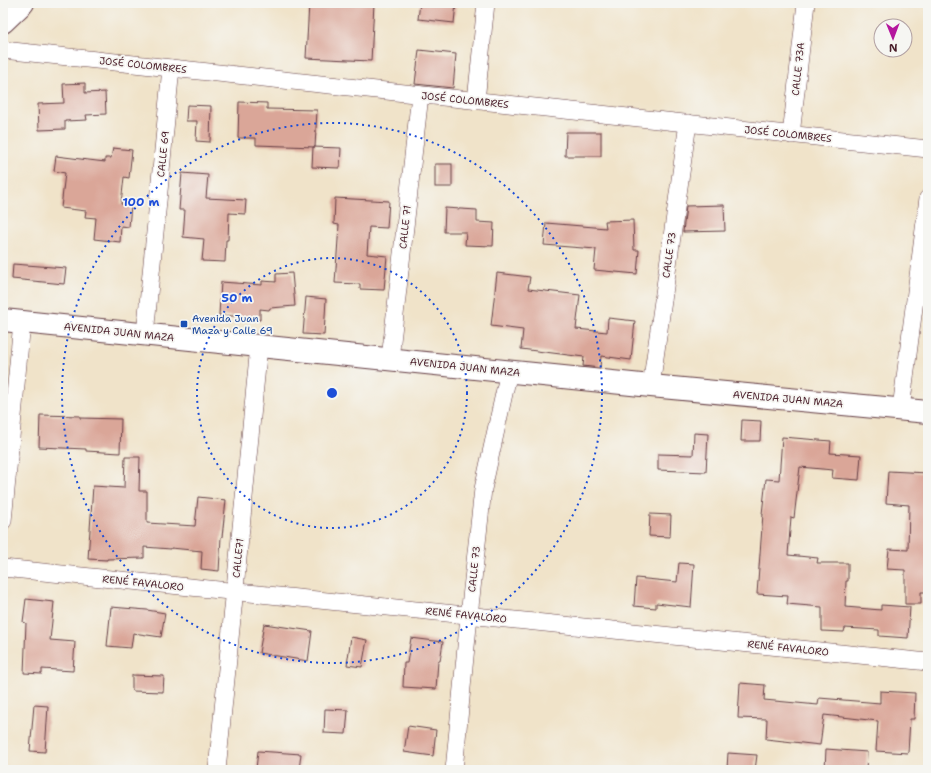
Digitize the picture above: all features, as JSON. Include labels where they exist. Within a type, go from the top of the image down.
[{"type":"main road","points":[[3,22],[23,3]]},
{"type":"main road","name":"AVENIDA JUAN MAZA","points":[[12,321],[650,386],[928,412]]},
{"type":"street","points":[[476,101],[486,3]]},
{"type":"street","name":"CALLE 73A","points":[[791,134],[806,3]]},
{"type":"street","name":"JOSÉ COLOMBRES","points":[[3,50],[928,149]]},
{"type":"street","name":"CALLE 69","points":[[145,335],[172,68]]},
{"type":"street","name":"CALLE 71","points":[[390,359],[420,95]]},
{"type":"street","name":"CALLE 73","points":[[650,386],[688,123]]},
{"type":"street","points":[[901,409],[928,198]]},
{"type":"street","points":[[3,521],[12,321]]},
{"type":"street","name":"CALLE71","points":[[217,770],[259,346]]},
{"type":"street","name":"CALLE 73","points":[[454,770],[483,489],[509,371]]},
{"type":"street","name":"RENÉ FAVALORO","points":[[3,568],[928,662]]},
{"type":"building","points":[[309,3],[374,3],[371,61],[306,58]]},
{"type":"building","points":[[420,3],[456,3],[454,23],[418,19]]},
{"type":"building","points":[[419,50],[456,54],[453,88],[415,84]]},
{"type":"building","points":[[85,83],[85,93],[105,92],[106,114],[86,115],[87,120],[65,121],[65,129],[39,130],[38,104],[64,103],[63,84]]},
{"type":"building","points":[[239,102],[267,103],[267,109],[317,110],[315,147],[256,145],[256,138],[238,138]]},
{"type":"building","points":[[187,105],[211,106],[210,142],[196,141],[197,121],[186,121]]},
{"type":"building","points":[[566,132],[601,132],[601,156],[565,156]]},
{"type":"building","points":[[313,147],[341,148],[340,168],[312,167]]},
{"type":"building","points":[[113,148],[132,150],[129,178],[124,177],[121,204],[131,205],[129,227],[121,226],[120,242],[94,239],[96,218],[85,217],[86,211],[61,208],[65,173],[54,171],[56,156],[105,162],[105,158],[111,158]]},
{"type":"building","points":[[435,164],[452,164],[452,187],[435,187]]},
{"type":"building","points":[[182,173],[208,175],[206,198],[246,200],[245,214],[229,213],[228,240],[226,240],[225,262],[202,261],[204,239],[183,237],[185,210],[179,210]]},
{"type":"building","points":[[335,198],[389,201],[387,228],[369,227],[367,254],[387,256],[384,290],[360,289],[360,284],[335,283],[339,225],[334,224]]},
{"type":"building","points":[[724,205],[725,231],[683,232],[686,206]]},
{"type":"building","points":[[445,208],[477,210],[477,222],[494,223],[493,246],[465,245],[466,232],[444,232]]},
{"type":"building","points":[[633,220],[634,250],[639,250],[637,274],[594,270],[596,249],[544,245],[546,223],[606,228],[605,221]]},
{"type":"building","points":[[13,264],[66,268],[64,284],[12,279]]},
{"type":"building","points":[[292,273],[295,306],[270,308],[269,310],[260,309],[260,320],[246,319],[246,317],[219,315],[221,282],[262,285],[262,281],[276,282],[276,274]]},
{"type":"building","points":[[497,273],[530,277],[528,289],[580,295],[576,329],[607,332],[608,318],[635,321],[631,360],[601,356],[600,368],[583,366],[584,357],[521,349],[523,330],[491,326]]},
{"type":"building","points":[[306,297],[326,299],[324,335],[303,334]]},
{"type":"building","points":[[40,415],[121,419],[120,453],[86,451],[86,449],[39,447]]},
{"type":"building","points":[[742,420],[761,421],[760,441],[741,441]]},
{"type":"building","points":[[694,433],[708,434],[706,472],[658,470],[658,454],[693,455]]},
{"type":"building","points":[[782,437],[831,441],[830,453],[861,455],[859,480],[832,478],[833,470],[800,467],[794,518],[791,517],[788,555],[818,558],[817,563],[848,563],[848,581],[846,581],[845,607],[881,610],[881,605],[910,607],[908,638],[879,636],[879,630],[845,628],[844,632],[822,631],[822,607],[787,604],[788,596],[757,594],[762,514],[766,479],[779,480]]},
{"type":"building","points":[[125,457],[140,457],[139,491],[147,491],[147,523],[195,526],[198,497],[226,500],[221,537],[219,571],[201,569],[202,551],[171,548],[144,547],[144,558],[107,560],[88,559],[93,486],[124,488]]},
{"type":"building","points":[[888,471],[928,473],[928,592],[921,592],[921,604],[905,604],[905,570],[887,569],[889,549],[908,550],[909,505],[886,503]]},
{"type":"building","points":[[650,514],[671,515],[670,537],[649,536]]},
{"type":"building","points":[[679,563],[694,564],[691,607],[656,603],[656,608],[634,606],[636,578],[677,582]]},
{"type":"building","points":[[26,599],[54,602],[50,640],[75,642],[73,671],[42,669],[42,674],[24,673],[26,623],[23,622]]},
{"type":"building","points":[[111,607],[165,613],[161,637],[133,633],[131,648],[107,646]]},
{"type":"building","points":[[264,624],[312,631],[308,661],[259,653]]},
{"type":"building","points":[[351,637],[367,640],[362,667],[347,665]]},
{"type":"building","points":[[411,638],[443,642],[440,661],[438,661],[436,689],[403,687],[404,663],[407,663]]},
{"type":"building","points":[[132,675],[164,676],[163,692],[132,691]]},
{"type":"building","points":[[740,683],[765,685],[764,700],[818,705],[819,698],[880,703],[880,691],[915,693],[914,719],[910,719],[908,753],[876,751],[878,721],[824,715],[820,745],[766,739],[767,719],[738,718]]},
{"type":"building","points":[[34,705],[48,706],[45,752],[30,751]]},
{"type":"building","points":[[325,709],[348,710],[346,734],[324,733]]},
{"type":"building","points":[[408,726],[436,730],[433,756],[404,752]]},
{"type":"building","points":[[826,749],[867,752],[866,770],[825,770]]},
{"type":"building","points":[[258,751],[301,754],[299,770],[256,769]]},
{"type":"building","points":[[728,753],[757,755],[755,770],[727,769]]},
{"type":"place","name":"Avenida Juan Maza y Calle 69","points":[[184,324]]}]
